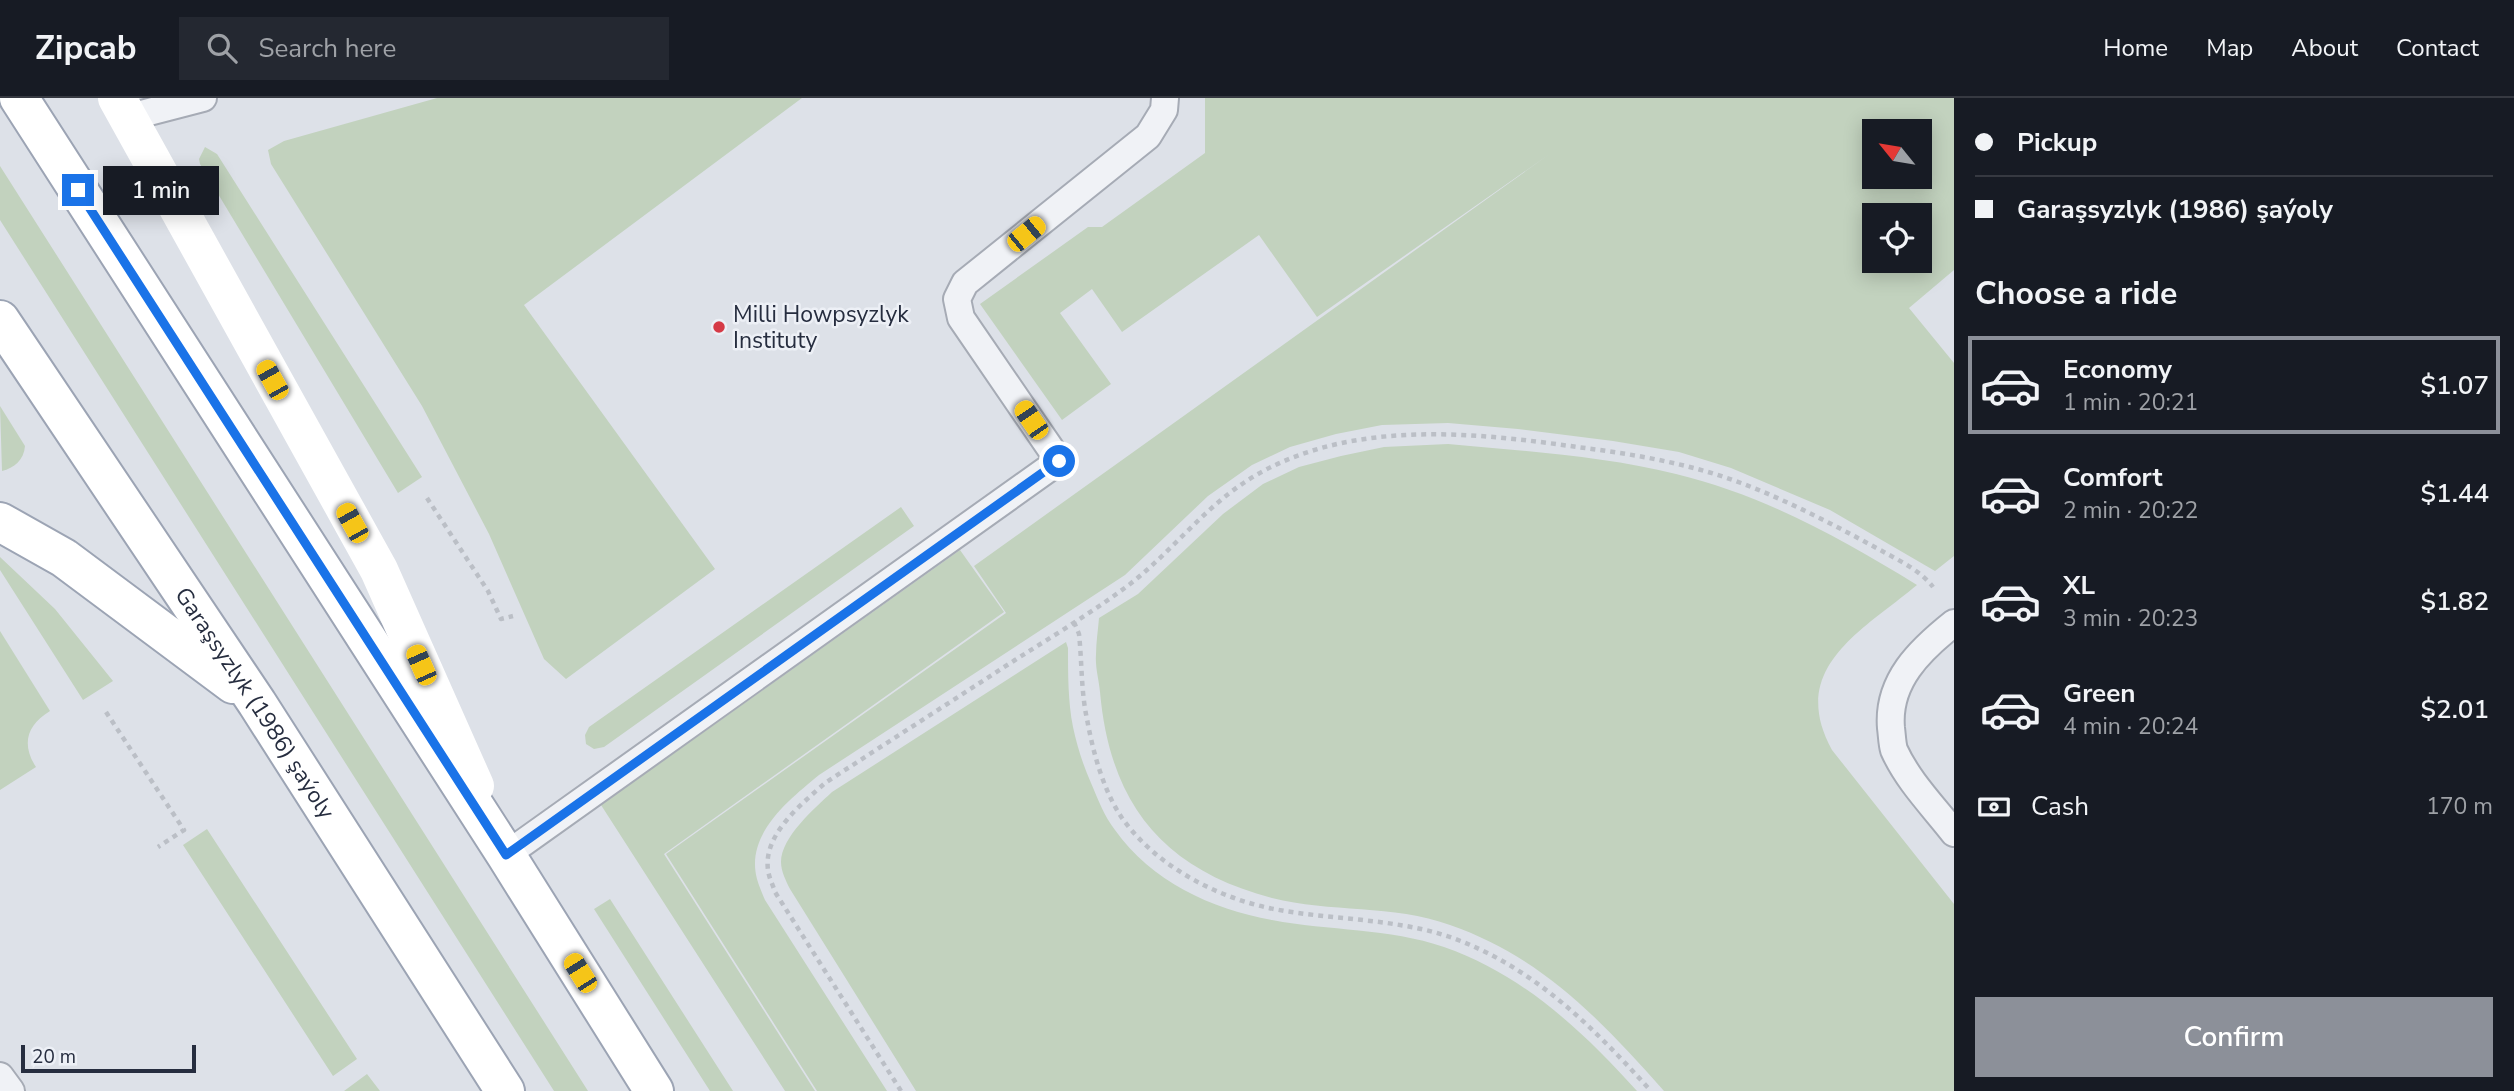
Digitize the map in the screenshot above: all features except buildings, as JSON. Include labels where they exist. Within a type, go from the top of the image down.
[{"type":"main road","points":[[19,98],[506,855],[654,1091]]},
{"type":"main road","points":[[122,108],[379,570],[506,855]]},
{"type":"main road","name":"Garaşsyzlyk (1986) şaýoly","points":[[0,320],[257,703],[505,1091]]},
{"type":"main road","points":[[0,522],[64,558],[257,703]]},
{"type":"lane","points":[[122,108],[203,98]]},
{"type":"lane","points":[[506,855],[1059,461],[961,318],[957,299],[965,284],[1149,136],[1164,110],[1165,98]]},
{"type":"lane","points":[[1954,623],[1925,646],[1900,678],[1889,710],[1893,747],[1908,776],[1954,833]]},
{"type":"lane","points":[[0,1076],[11,1091]]},
{"type":"path","points":[[901,1091],[775,892],[768,871],[768,858],[776,836],[793,813],[825,783],[1131,583],[1214,505],[1257,474],[1294,457],[1340,444],[1382,436],[1448,433],[1518,439],[1677,463],[1727,478],[1836,525],[1926,577],[1940,597]]},
{"type":"path","points":[[427,498],[488,591],[501,620],[513,616]]},
{"type":"path","points":[[1074,622],[1079,634],[1086,716],[1096,758],[1112,799],[1123,818],[1167,863],[1198,881],[1271,909],[1390,923],[1445,935],[1486,951],[1564,1002],[1651,1091]]},
{"type":"path","points":[[106,712],[184,830],[158,847]]},
{"type":"green space","points":[[437,98],[802,98],[524,305],[715,569],[566,679],[544,659],[489,534],[422,406],[271,164],[268,150],[284,141]]},
{"type":"green space","points":[[1205,98],[1954,98],[1954,270],[1909,308],[1954,363],[1954,556],[1935,571],[1830,510],[1731,468],[1679,452],[1613,441],[1448,423],[1382,425],[1290,447],[1252,465],[1208,496],[1125,575],[819,775],[795,795],[772,820],[757,847],[755,863],[757,879],[765,900],[887,1091],[817,1091],[666,854],[1006,613],[974,566],[1551,153],[1317,317],[1259,235],[1122,332],[1092,289],[1060,313],[1111,384],[1062,420],[980,304],[1088,227],[1102,227],[1205,153]]},
{"type":"green space","points":[[205,147],[217,154],[422,477],[398,493],[200,164],[199,159]]},
{"type":"green space","points":[[0,166],[588,1091],[554,1091],[0,220]]},
{"type":"green space","points":[[0,406],[25,446],[18,463],[2,471]]},
{"type":"green space","points":[[1448,444],[1620,463],[1708,483],[1801,520],[1917,585],[1854,636],[1837,654],[1825,674],[1819,696],[1820,721],[1832,750],[1954,904],[1954,1091],[1664,1091],[1617,1040],[1568,993],[1513,954],[1483,938],[1428,918],[1294,903],[1233,885],[1200,869],[1172,849],[1148,826],[1130,798],[1116,767],[1106,732],[1096,664],[1099,618],[1138,594],[1223,514],[1263,484],[1299,467],[1341,456],[1384,447]]},
{"type":"green space","points":[[901,507],[914,526],[604,747],[594,749],[586,744],[585,735],[589,727]]},
{"type":"green space","points":[[960,550],[1004,612],[664,854],[815,1091],[785,1091],[601,805]]},
{"type":"green space","points":[[0,557],[55,609],[113,681],[83,700],[0,570]]},
{"type":"green space","points":[[0,631],[50,711],[36,722],[29,736],[29,751],[36,767],[0,790]]},
{"type":"green space","points":[[1066,642],[1071,717],[1083,762],[1108,819],[1146,864],[1184,890],[1249,915],[1294,924],[1402,936],[1472,958],[1499,972],[1550,1007],[1595,1047],[1637,1091],[916,1091],[790,889],[782,869],[782,852],[800,824],[832,792]]},
{"type":"green space","points":[[207,829],[357,1059],[333,1076],[183,845]]},
{"type":"green space","points":[[610,899],[733,1091],[710,1091],[594,909]]},
{"type":"green space","points":[[367,1074],[380,1091],[344,1091]]},
{"type":"place","name":"Milli Howpsyzlyk Instituty","points":[[719,327]]},
{"type":"route","points":[[78,190],[506,855],[1059,461]]}]
